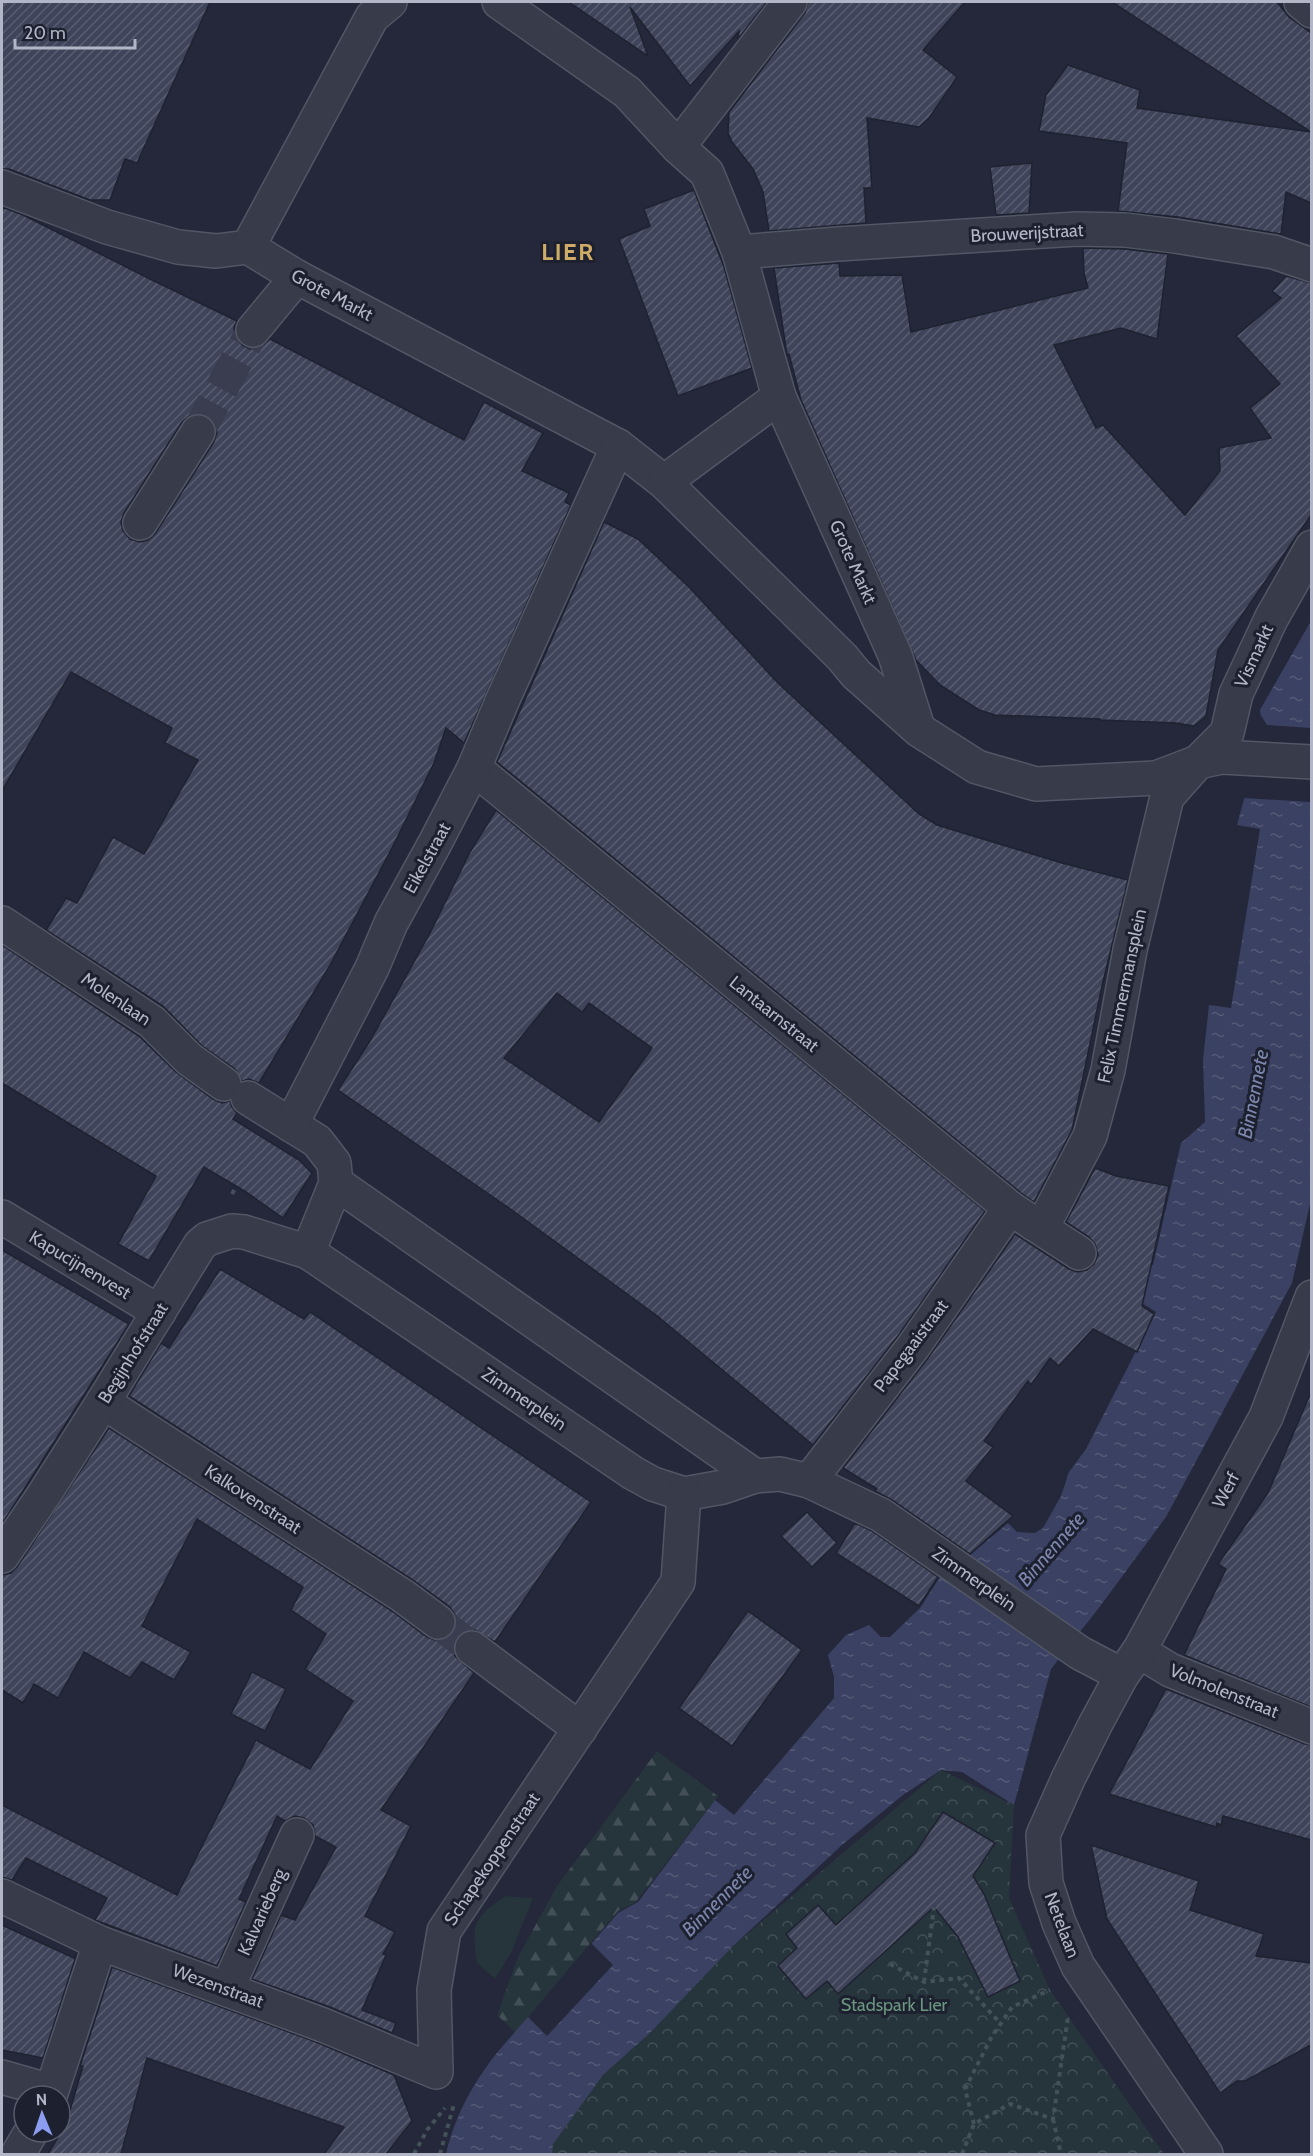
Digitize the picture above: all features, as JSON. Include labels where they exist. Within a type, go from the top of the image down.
[{"type":"street","points":[[2,187],[107,226],[178,247],[216,251],[248,247],[372,17],[390,2]]},
{"type":"street","name":"Grote Markt","points":[[499,2],[627,92],[678,147],[706,173],[739,252],[779,397],[895,655],[919,730]]},
{"type":"street","points":[[678,147],[790,2]]},
{"type":"street","points":[[1301,2],[1311,11]]},
{"type":"street","name":"Brouwerijstraat","points":[[739,252],[1077,229],[1175,236],[1274,252],[1311,265]]},
{"type":"street","name":"Grote Markt","points":[[248,247],[297,277],[618,446],[664,482],[842,657],[856,674],[919,730],[977,767],[1036,784],[1156,778],[1198,762]]},
{"type":"street","points":[[253,330],[297,277]]},
{"type":"street","points":[[664,482],[779,397]]},
{"type":"street","points":[[140,523],[198,432]]},
{"type":"street","name":"Eikelstraat","points":[[291,1125],[372,968],[391,923],[474,768],[618,446]]},
{"type":"street","name":"Vismarkt","points":[[1198,762],[1227,733],[1236,694],[1271,619],[1311,548]]},
{"type":"street","points":[[1198,762],[1222,757],[1311,762]]},
{"type":"street","name":"Felix Timmermansplein","points":[[1022,1216],[1047,1218],[1090,1136],[1108,1070],[1130,950],[1167,797],[1198,762]]},
{"type":"street","name":"Lantaarnstraat","points":[[474,768],[1022,1216],[1079,1253]]},
{"type":"street","name":"Molenlaan","points":[[2,923],[152,1022],[189,1059],[291,1125]]},
{"type":"street","points":[[291,1125],[317,1141],[334,1163],[336,1183],[308,1252]]},
{"type":"street","points":[[336,1183],[754,1476]]},
{"type":"street","name":"Papegaaistraat","points":[[808,1481],[913,1347],[1022,1216]]},
{"type":"street","name":"Kapucijnenvest","points":[[2,1217],[159,1312]]},
{"type":"street","name":"Begijnhofstraat","points":[[2,1556],[103,1402],[200,1245],[218,1234],[232,1231],[244,1232],[308,1252]]},
{"type":"street","name":"Zimmerplein","points":[[308,1252],[633,1473],[653,1484],[684,1494],[723,1487],[754,1476],[780,1474],[808,1481],[881,1515],[953,1564],[1106,1658]]},
{"type":"street","name":"Werf","points":[[1106,1658],[1266,1417],[1311,1297]]},
{"type":"street","name":"Kalkovenstraat","points":[[103,1402],[402,1596],[438,1622]]},
{"type":"street","name":"Schapekoppenstraat","points":[[436,2072],[434,1990],[444,1931],[678,1582],[684,1494]]},
{"type":"street","points":[[472,1648],[580,1729]]},
{"type":"street","name":"Volmolenstraat","points":[[1106,1658],[1170,1670],[1311,1727]]},
{"type":"street","name":"Netelaan","points":[[1106,1658],[1068,1779],[1043,1835],[1046,1883],[1059,1923],[1078,1966],[1206,2154]]},
{"type":"street","name":"Kalvarieberg","points":[[227,1989],[297,1835]]},
{"type":"street","name":"Wezenstraat","points":[[2,1896],[100,1943],[227,1989],[436,2072]]},
{"type":"street","points":[[53,2084],[100,1943]]},
{"type":"street","points":[[2,2076],[23,2084]]},
{"type":"path","points":[[924,1982],[934,1908]]},
{"type":"path","points":[[890,1964],[924,1982],[959,1978],[1000,2024]]},
{"type":"path","points":[[962,2154],[974,2124],[965,2089],[1000,2024],[1012,2007],[1050,1990]]},
{"type":"path","points":[[1061,2154],[1053,2119],[1068,2016]]},
{"type":"path","points":[[414,2154],[427,2130],[456,2094],[440,2154]]},
{"type":"path","points":[[974,2124],[1010,2104],[1053,2119]]},
{"type":"green space","points":[[657,1751],[718,1796],[635,1903],[618,1911],[515,2032],[497,2015],[518,1957],[557,1886]]},
{"type":"green space","name":"Stadspark Lier","points":[[941,1770],[1014,1805],[1009,1898],[1050,1990],[1164,2154],[528,2154],[603,2075],[650,2033],[733,1946]]},
{"type":"green space","points":[[505,1896],[533,1898],[512,1951],[495,1979],[477,1963],[474,1939],[476,1924],[480,1917]]},
{"type":"water","name":"Binnennete","points":[[1311,621],[1312,1195],[1292,1283],[1166,1517],[1051,1669],[1014,1805],[962,1772],[941,1770],[903,1795],[842,1845],[733,1946],[650,2033],[603,2075],[553,2144],[552,2154],[446,2154],[467,2098],[501,2048],[618,1913],[638,1902],[715,1800],[734,1815],[834,1698],[834,1677],[828,1655],[846,1635],[869,1625],[881,1637],[890,1637],[920,1608],[940,1577],[1008,1523],[1017,1532],[1035,1533],[1043,1528],[1061,1496],[1069,1472],[1086,1449],[1156,1312],[1092,1272],[1098,1247],[1153,1265],[1181,1143],[1205,1122],[1203,1060],[1209,1005],[1231,1008],[1260,829],[1237,825],[1262,732],[1260,710]]},
{"type":"pier","points":[[1260,714],[1267,725],[1311,728],[1311,802],[1245,798],[1241,801],[1259,732]]},
{"type":"pier","points":[[591,1943],[613,1965],[547,2036],[528,2017]]},
{"type":"building","points":[[2,2],[210,2],[137,163],[125,159],[110,200],[90,200],[9,169],[2,169]]},
{"type":"building","points":[[569,2],[767,2],[738,39],[739,31],[690,86],[630,7],[648,56]]},
{"type":"building","points":[[808,2],[965,2],[923,50],[957,77],[929,118],[919,127],[867,118],[872,188],[864,188],[866,223],[769,231],[763,192],[753,169],[732,142],[728,133],[729,112],[805,13]]},
{"type":"building","points":[[1112,2],[1277,2],[1289,17],[1311,33],[1311,132]]},
{"type":"building","points":[[1068,65],[1140,90],[1137,108],[1311,132],[1311,203],[1286,192],[1281,234],[1178,217],[1118,211],[1127,143],[1039,131],[1046,95]]},
{"type":"building","points":[[1032,163],[1029,213],[996,215],[990,167]]},
{"type":"building","points":[[694,190],[724,267],[752,368],[678,396],[619,239],[650,226],[644,209]]},
{"type":"building","points":[[2,207],[23,215],[237,321],[234,327],[235,336],[242,345],[250,349],[259,348],[270,339],[464,440],[484,402],[543,433],[522,471],[569,493],[565,502],[571,505],[464,743],[446,728],[434,763],[392,848],[329,967],[259,1083],[249,1079],[242,1081],[235,1069],[201,1045],[163,1006],[46,930],[66,898],[77,903],[113,837],[144,854],[198,760],[165,743],[172,728],[71,672],[2,791]],"holes":[[[198,413],[208,416],[217,432],[214,442],[155,534],[148,540],[140,542],[130,539],[123,531],[121,522],[124,513],[182,422]]]},
{"type":"building","points":[[1083,248],[1124,249],[1168,254],[1157,339],[1121,328],[1054,345],[1096,428],[1103,425],[1185,515],[1220,471],[1219,448],[1271,438],[1250,408],[1280,384],[1236,336],[1281,298],[1272,291],[1286,276],[1311,283],[1311,515],[1218,650],[1206,716],[1194,726],[1176,723],[995,715],[979,710],[940,685],[916,660],[801,400],[789,354],[787,355],[774,268],[839,263],[840,276],[902,275],[911,332],[1088,288],[1084,273]]},
{"type":"building","points":[[604,522],[638,539],[689,587],[777,682],[919,814],[937,825],[1062,863],[1128,880],[1102,986],[1072,1130],[1034,1202],[497,762]]},
{"type":"building","points":[[496,810],[985,1211],[898,1336],[813,1445],[656,1315],[509,1208],[338,1090],[370,1041],[430,933],[470,852]],"holes":[[[557,993],[582,1012],[589,1003],[652,1048],[599,1122],[504,1058]]]},
{"type":"building","points":[[2,945],[140,1037],[176,1072],[213,1099],[222,1103],[230,1101],[237,1113],[233,1119],[299,1160],[312,1173],[283,1218],[204,1167],[149,1261],[118,1244],[156,1176],[2,1083]]},
{"type":"building","points":[[1095,1168],[1116,1176],[1169,1186],[1142,1306],[1154,1314],[1137,1352],[1093,1329],[1059,1366],[1050,1358],[1031,1385],[1028,1381],[984,1441],[993,1447],[966,1481],[1013,1516],[970,1554],[843,1468],[928,1358],[1015,1234],[1069,1269],[1077,1272],[1087,1270],[1094,1264],[1098,1255],[1095,1244],[1089,1237],[1066,1222]]},
{"type":"building","points":[[2,1250],[129,1324],[2,1524]]},
{"type":"building","points":[[220,1269],[304,1319],[310,1312],[591,1502],[495,1642],[475,1630],[464,1631],[457,1637],[453,1646],[455,1656],[474,1673],[381,1810],[411,1826],[365,1916],[395,1932],[383,1954],[386,1955],[362,2010],[396,2023],[392,2033],[330,2007],[252,1979],[281,1915],[295,1920],[336,1847],[315,1836],[313,1825],[304,1818],[295,1816],[285,1821],[277,1816],[239,1899],[246,1902],[217,1966],[95,1920],[107,1898],[26,1858],[12,1880],[2,1877],[2,1805],[177,1895],[256,1740],[310,1769],[353,1701],[305,1669],[326,1634],[291,1610],[303,1587],[197,1519],[142,1626],[191,1652],[174,1680],[142,1662],[130,1678],[84,1652],[58,1698],[34,1684],[23,1703],[2,1690],[2,1575],[11,1573],[17,1567],[109,1428],[392,1611],[427,1637],[435,1640],[445,1639],[453,1634],[456,1625],[455,1615],[450,1607],[413,1580],[129,1396],[161,1343],[169,1348]]},
{"type":"building","points":[[1311,1392],[1311,1707],[1184,1655],[1226,1569],[1218,1564],[1268,1493]]},
{"type":"building","points":[[807,1512],[837,1543],[812,1567],[781,1536]]},
{"type":"building","points":[[855,1523],[872,1531],[938,1577],[919,1606],[836,1553]]},
{"type":"building","points":[[748,1611],[802,1650],[732,1746],[679,1708]]},
{"type":"building","points":[[252,1672],[286,1689],[265,1731],[231,1714]]},
{"type":"building","points":[[1166,1689],[1311,1745],[1311,1840],[1223,1816],[1221,1825],[1217,1823],[1216,1827],[1109,1794]]},
{"type":"building","points":[[943,1812],[995,1843],[973,1876],[984,1894],[1020,1981],[988,1997],[958,1937],[934,1907],[838,1994],[827,1981],[806,1999],[778,1966],[797,1948],[786,1934],[818,1905],[836,1925],[915,1853]]},
{"type":"building","points":[[1091,1845],[1199,1881],[1190,1910],[1264,1934],[1256,1956],[1311,1963],[1311,2045],[1245,2081],[1237,2081],[1220,2093],[1107,1919]]},
{"type":"building","points":[[2,1925],[74,1958],[77,1953],[43,2058],[2,2050]]},
{"type":"building","points":[[112,1967],[316,2042],[394,2075],[412,2121],[386,2154],[324,2154],[344,2127],[147,2058],[121,2154],[48,2154],[54,2144],[72,2144],[72,2104],[83,2066],[80,2066]]},
{"type":"tunnel","points":[[198,432],[253,330]]},
{"type":"tunnel","points":[[438,1622],[472,1648]]},
{"type":"district","name":"LIER","points":[[568,251]]}]
